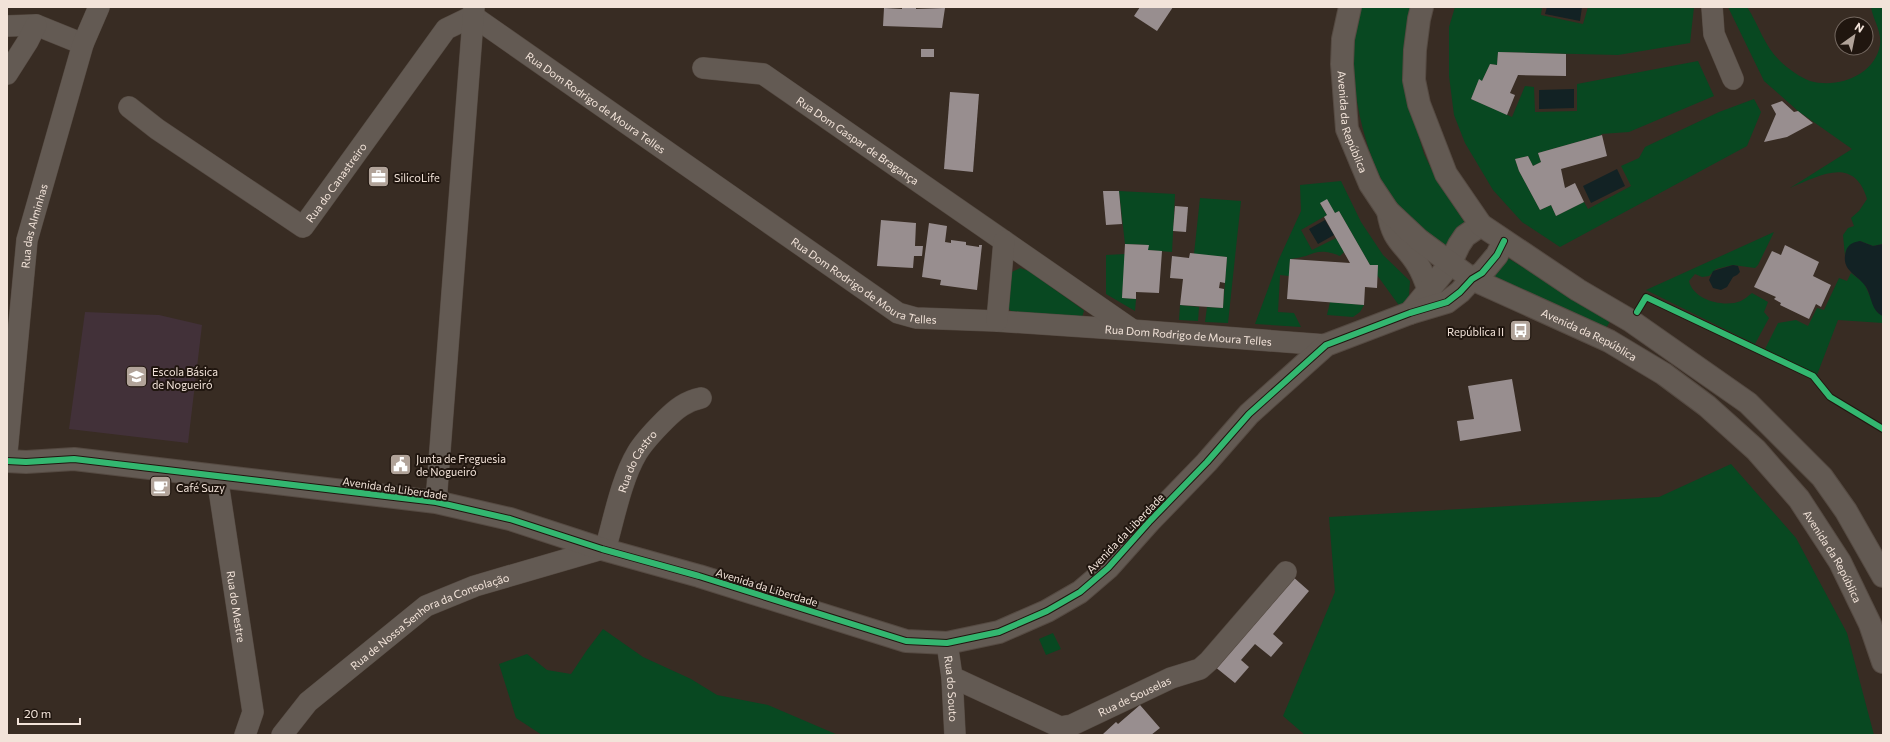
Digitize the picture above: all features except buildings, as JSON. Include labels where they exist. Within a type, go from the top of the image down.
[{"type":"street","name":"Rua das Alminhas","points":[[7,452],[27,240],[83,44],[99,7]]},
{"type":"street","name":"Avenida da República","points":[[1350,7],[1343,39],[1342,64],[1347,129],[1370,184],[1388,211],[1419,240],[1450,264],[1472,278],[1609,341],[1664,374],[1707,406],[1756,450],[1798,499],[1840,562],[1870,624],[1883,662]]},
{"type":"street","points":[[1422,7],[1415,50],[1414,80],[1419,104],[1446,174],[1463,201],[1481,224],[1578,290],[1631,320],[1748,403],[1822,477],[1846,511],[1883,576]]},
{"type":"street","points":[[1712,7],[1714,34],[1733,78]]},
{"type":"street","points":[[436,502],[474,11]]},
{"type":"street","name":"Rua do Canastreiro","points":[[129,107],[157,129],[303,227],[446,29],[474,11]]},
{"type":"street","name":"Rua Dom Rodrigo de Moura Telles","points":[[474,11],[898,312],[916,318],[997,321],[1326,345]]},
{"type":"street","points":[[7,74],[28,41],[36,25]]},
{"type":"street","points":[[7,26],[36,25],[83,44]]},
{"type":"street","name":"Rua Dom Gaspar de Bragança","points":[[702,68],[763,74],[1131,330]]},
{"type":"street","points":[[1388,211],[1395,237],[1418,264],[1428,291]]},
{"type":"street","points":[[1410,313],[1450,264],[1465,236],[1481,224]]},
{"type":"street","points":[[997,321],[1004,241]]},
{"type":"street","name":"Avenida da Liberdade","points":[[7,461],[26,462],[74,459],[436,502],[510,519],[906,641],[947,642],[999,632],[1047,611],[1080,592],[1108,568],[1149,522],[1207,462],[1249,414],[1326,345],[1410,313],[1447,302],[1460,292],[1472,278],[1482,273],[1504,241]]},
{"type":"street","name":"Rua do Castro","points":[[604,549],[626,478],[637,453],[648,438],[672,413],[682,405],[701,398]]},
{"type":"street","name":"Rua do Mestre","points":[[217,476],[253,712],[246,735]]},
{"type":"street","name":"Rua de Nossa Senhora da Consolação","points":[[282,735],[308,702],[426,606],[475,586],[604,549]]},
{"type":"street","name":"Rua de Souselas","points":[[952,678],[1060,727],[1072,725],[1171,678],[1200,669],[1209,661],[1286,572]]},
{"type":"street","name":"Rua do Souto","points":[[947,642],[952,678],[954,735]]},
{"type":"shaded area","points":[[1547,7],[1582,7],[1580,21],[1545,14]]},
{"type":"shaded area","points":[[1574,89],[1574,108],[1539,109],[1539,90]]},
{"type":"shaded area","points":[[1617,169],[1625,186],[1591,203],[1583,186]]},
{"type":"shaded area","points":[[1325,220],[1334,235],[1318,244],[1309,229]]},
{"type":"shaded area","points":[[1860,241],[1873,246],[1883,244],[1883,316],[1876,311],[1866,287],[1851,272],[1845,263],[1846,251],[1848,247],[1853,243]]},
{"type":"shaded area","points":[[1733,265],[1738,266],[1740,272],[1733,277],[1727,287],[1721,290],[1713,288],[1709,280],[1713,271]]},
{"type":"shaded area","name":"Escola Básica de Nogueiró","points":[[85,312],[159,315],[202,325],[188,443],[69,429]]},
{"type":"green space","points":[[1361,7],[1411,7],[1411,110],[1424,154],[1437,180],[1465,223],[1450,238],[1448,249],[1429,235],[1402,209],[1381,179],[1373,160],[1360,117],[1354,71],[1356,27]]},
{"type":"green space","points":[[1455,7],[1542,7],[1541,15],[1583,24],[1588,7],[1694,7],[1690,43],[1618,55],[1498,52],[1497,65],[1490,64],[1482,81],[1479,80],[1471,99],[1512,117],[1525,86],[1534,87],[1535,112],[1577,111],[1577,84],[1698,61],[1714,96],[1629,132],[1601,134],[1602,135],[1538,153],[1541,162],[1533,166],[1528,156],[1515,159],[1519,171],[1540,210],[1551,205],[1556,216],[1584,202],[1588,209],[1631,186],[1621,166],[1639,158],[1645,147],[1719,112],[1754,99],[1761,112],[1747,146],[1560,247],[1522,222],[1493,190],[1465,143],[1454,115],[1449,76],[1449,27]]},
{"type":"green space","points":[[1728,7],[1747,7],[1774,55],[1790,70],[1802,78],[1810,81],[1832,83],[1854,77],[1863,72],[1871,64],[1877,55],[1880,45],[1880,35],[1871,7],[1883,7],[1883,244],[1873,246],[1860,241],[1846,250],[1845,256],[1843,235],[1848,228],[1854,226],[1851,218],[1859,211],[1867,199],[1861,185],[1854,177],[1845,173],[1834,172],[1812,178],[1790,188],[1852,149],[1798,111],[1764,81]]},
{"type":"green space","points":[[1341,181],[1361,222],[1383,255],[1410,281],[1408,308],[1403,311],[1377,275],[1378,265],[1370,265],[1339,211],[1335,213],[1327,200],[1320,204],[1327,215],[1301,230],[1312,250],[1336,238],[1344,252],[1340,256],[1332,253],[1320,252],[1290,259],[1289,276],[1280,275],[1278,312],[1294,313],[1301,327],[1255,324],[1279,259],[1301,211],[1300,185]]},
{"type":"green space","points":[[1119,191],[1175,194],[1172,252],[1148,250],[1148,245],[1125,244]]},
{"type":"green space","points":[[1200,198],[1241,201],[1228,323],[1205,322],[1207,307],[1223,308],[1227,257],[1194,254]]},
{"type":"green space","points":[[1774,232],[1758,265],[1755,268],[1733,265],[1716,269],[1709,276],[1702,277],[1695,274],[1689,281],[1696,293],[1710,301],[1726,304],[1734,303],[1741,301],[1752,293],[1768,302],[1764,312],[1769,318],[1755,344],[1646,290]]},
{"type":"green space","points":[[1125,254],[1122,298],[1136,299],[1135,311],[1106,294],[1106,255]]},
{"type":"green space","points":[[1506,257],[1611,320],[1606,328],[1494,277]]},
{"type":"green space","points":[[1020,268],[1029,271],[1082,309],[1084,311],[1082,317],[1014,314],[1007,307],[1011,276],[1012,272]]},
{"type":"green space","points":[[1851,273],[1864,283],[1877,312],[1883,316],[1883,323],[1838,320],[1817,375],[1765,349],[1778,323],[1796,320],[1808,326],[1817,308],[1824,310],[1839,278],[1847,281]]},
{"type":"green space","points":[[1330,302],[1364,305],[1360,312],[1353,317],[1327,315]]},
{"type":"green space","points":[[1180,305],[1199,307],[1198,321],[1179,320]]},
{"type":"green space","points":[[1731,464],[1796,538],[1847,633],[1874,735],[1305,735],[1283,716],[1335,592],[1329,517],[1659,497]]},
{"type":"green space","points":[[603,629],[643,657],[691,679],[717,695],[768,705],[838,735],[542,735],[516,718],[499,664],[527,654],[547,670],[571,674]]},
{"type":"green space","points":[[1053,633],[1061,649],[1046,655],[1039,639]]},
{"type":"cycle path","points":[[7,461],[26,462],[74,459],[436,502],[510,519],[602,549],[699,576],[906,641],[947,643],[999,632],[1047,611],[1080,592],[1108,568],[1149,522],[1207,462],[1249,414],[1326,345],[1410,313],[1447,302],[1460,292],[1472,279],[1482,273],[1497,255],[1504,241]]},
{"type":"cycle path","points":[[1637,312],[1646,297],[1813,376],[1830,397],[1883,429]]},
{"type":"place","name":"SilicoLife","points":[[378,177]]},
{"type":"place","name":"República II","points":[[1520,331]]},
{"type":"place","name":"Escola Básica de Nogueiró","points":[[136,377]]},
{"type":"place","name":"Junta de Freguesia de Nogueiró","points":[[400,464]]},
{"type":"place","name":"Café Suzy","points":[[161,487]]}]
